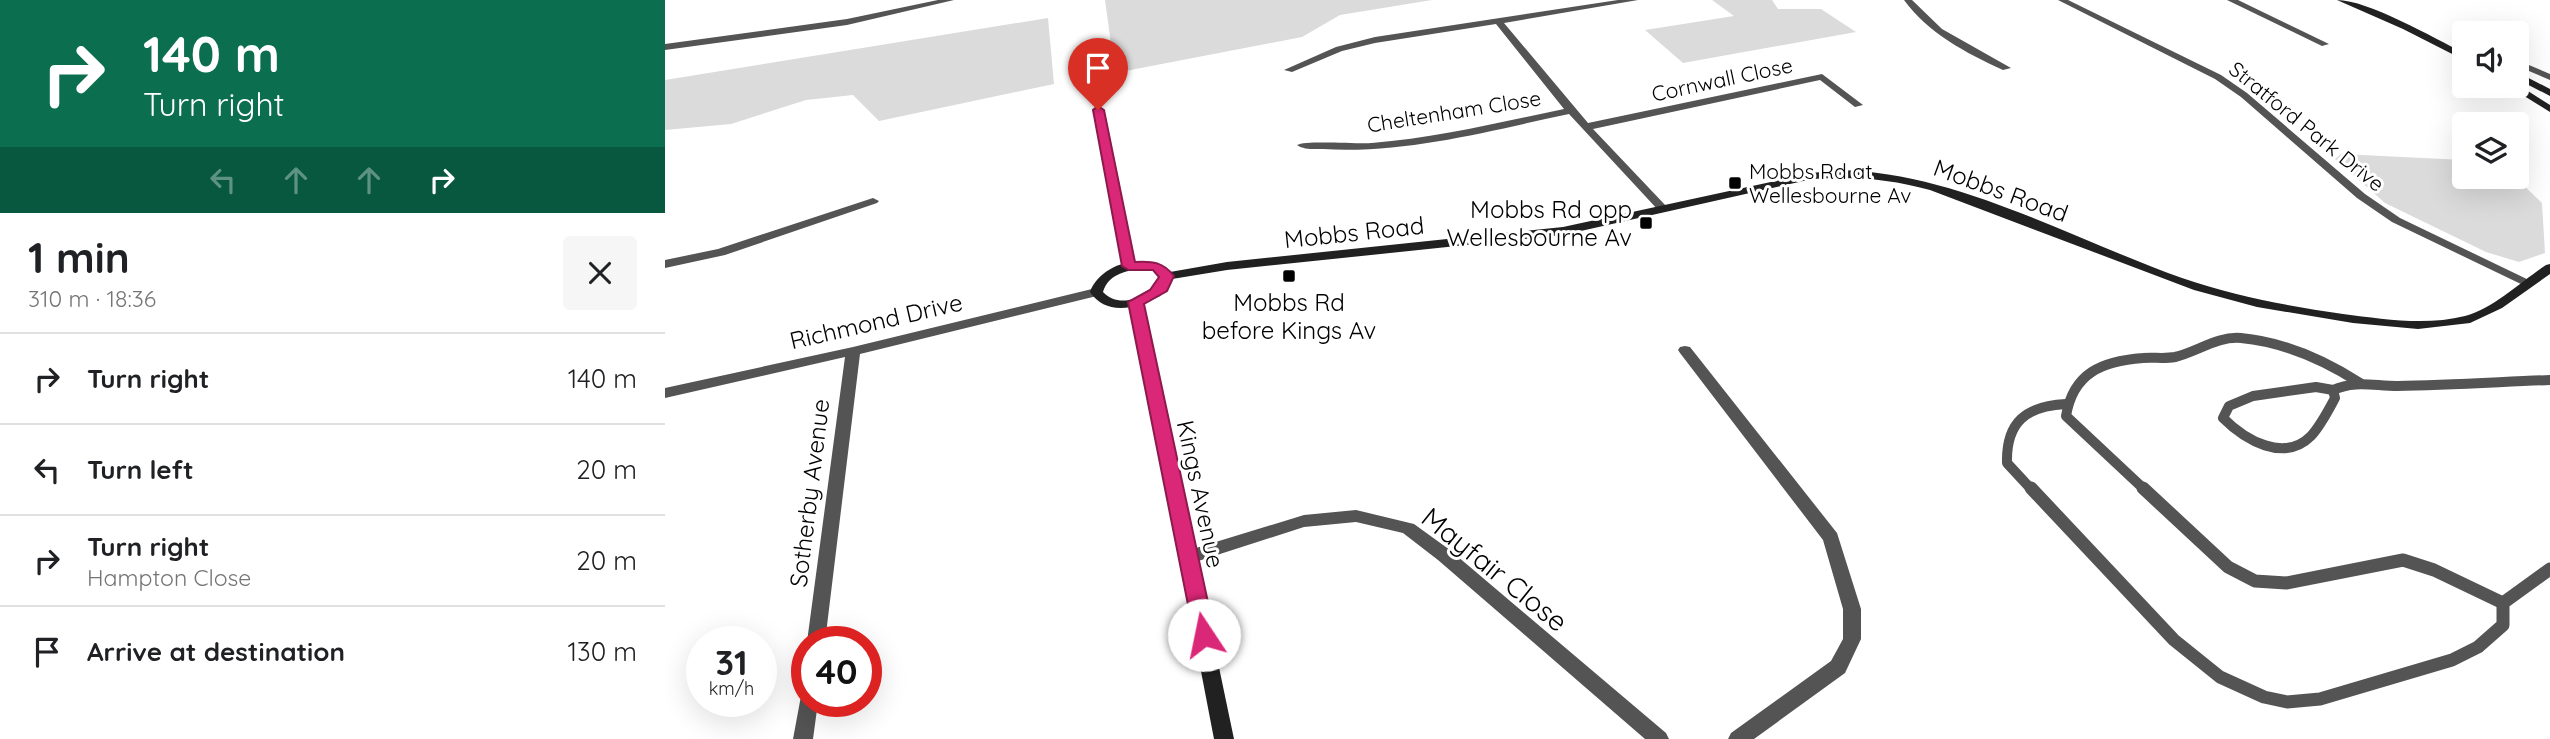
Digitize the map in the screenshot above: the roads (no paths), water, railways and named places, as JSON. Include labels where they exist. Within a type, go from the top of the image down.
[{"type":"street","points":[[665,47],[847,22],[950,0]]},
{"type":"street","points":[[1289,70],[1339,49],[1363,43],[1634,0]]},
{"type":"street","points":[[1908,0],[1928,22],[1989,61],[2006,68]]},
{"type":"street","name":"Stratford Park Drive","points":[[2062,0],[2218,77],[2361,196],[2396,220],[2528,282]]},
{"type":"street","points":[[2231,0],[2325,44]]},
{"type":"street","points":[[2341,0],[2406,27],[2452,51]]},
{"type":"street","points":[[2351,0],[2452,44]]},
{"type":"street","points":[[1498,21],[1570,111],[1663,209]]},
{"type":"street","points":[[2529,68],[2550,76]]},
{"type":"street","name":"Cornwall Close","points":[[1585,127],[1822,77],[1858,105]]},
{"type":"street","points":[[2529,83],[2550,95]]},
{"type":"street","points":[[2529,96],[2550,109]]},
{"type":"street","points":[[1098,110],[1129,266]]},
{"type":"street","name":"Cheltenham Close","points":[[1302,145],[1322,147],[1400,143],[1570,111]]},
{"type":"street","name":"Mobbs Road","points":[[1167,276],[1227,266],[1544,233],[1812,176],[1874,174],[1921,182],[1951,191],[2203,289],[2315,313],[2396,323],[2465,320],[2487,311],[2550,268]]},
{"type":"street","points":[[665,264],[721,252],[873,201]]},
{"type":"street","points":[[1129,266],[1158,267],[1167,276],[1162,288],[1136,302],[1105,301],[1096,292],[1102,279],[1129,266]]},
{"type":"street","name":"Richmond Drive","points":[[665,393],[1096,292]]},
{"type":"street","name":"Kings Avenue","points":[[1136,302],[1224,739]]},
{"type":"street","points":[[1685,350],[1831,538],[1836,563],[1852,610],[1853,639],[1837,667],[1738,739]]},
{"type":"street","name":"Sotherby Avenue","points":[[818,626],[853,351]]},
{"type":"street","name":"Mayfair Close","points":[[1189,557],[1304,521],[1356,516],[1408,528],[1444,555],[1659,739]]},
{"type":"street","points":[[803,739],[806,717]]},
{"type":"lane","points":[[2360,383],[2328,363],[2285,348],[2256,340],[2223,338],[2172,357],[2142,358],[2097,368],[2078,381],[2071,391],[2066,404],[2066,416],[2228,566],[2253,581],[2286,583],[2403,560],[2434,570],[2503,603]]},
{"type":"lane","points":[[2333,390],[2335,398],[2312,435],[2295,446],[2273,448],[2259,444],[2232,429],[2223,418],[2229,406],[2253,396],[2316,387],[2333,390],[2346,384],[2360,383],[2393,386],[2550,380]]},
{"type":"lane","points":[[2066,404],[2042,406],[2013,426],[2007,436],[2007,463],[2174,640],[2220,677],[2243,688],[2263,697],[2287,702],[2320,699],[2452,660],[2478,647],[2503,625],[2503,603]]},
{"type":"lane","points":[[2503,603],[2550,569]]},
{"type":"place","name":"Mobbs Rd at Wellesbourne Av","points":[[1735,183]]},
{"type":"place","name":"Mobbs Rd opp Wellesbourne Av","points":[[1646,223]]},
{"type":"place","name":"Mobbs Rd before Kings Av","points":[[1289,276]]}]
